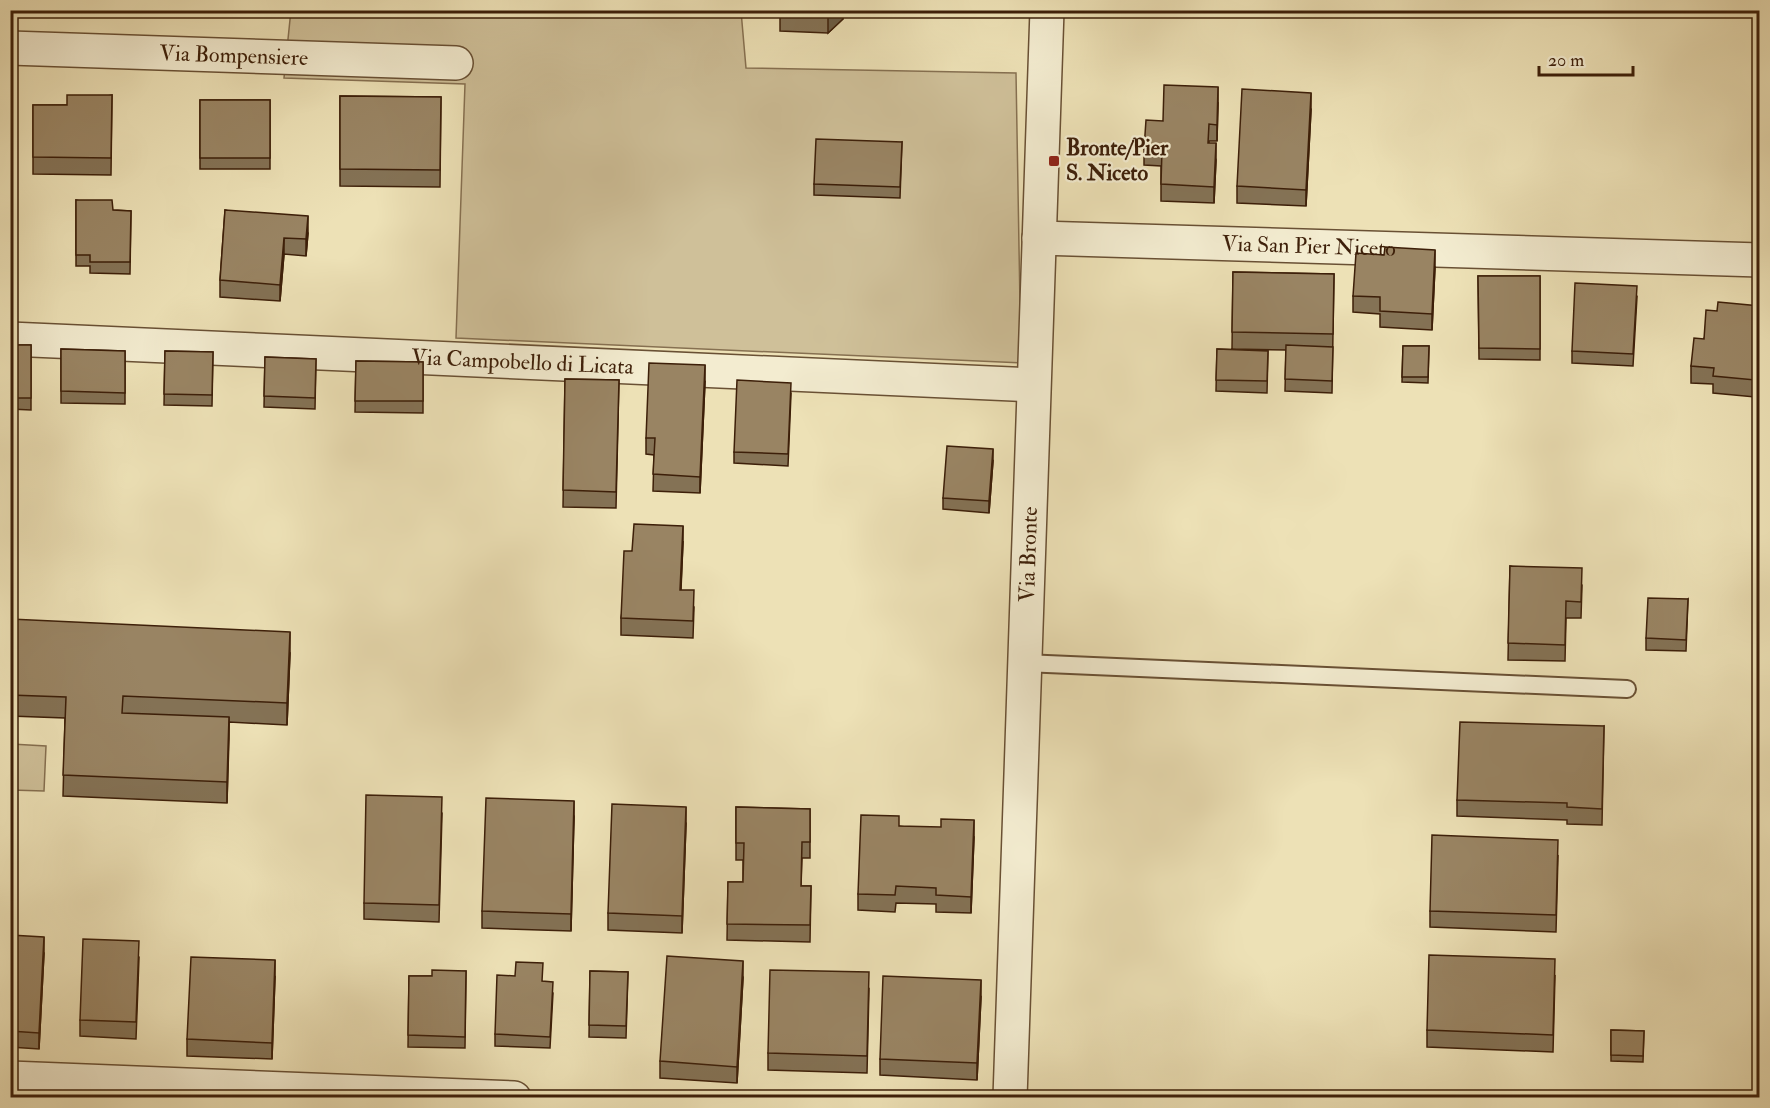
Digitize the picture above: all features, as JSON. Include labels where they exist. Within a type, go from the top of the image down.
[{"type":"street","name":"Via Bronte","points":[[1010,1098],[1047,10]]},
{"type":"street","name":"Via Bompensiere","points":[[10,48],[456,63]]},
{"type":"street","name":"Via San Pier Niceto","points":[[1039,238],[1760,260]]},
{"type":"street","name":"Via Campobello di Licata","points":[[10,339],[1033,384]]},
{"type":"street","points":[[10,1078],[514,1098]]},
{"type":"lane","points":[[1024,663],[1627,689]]},
{"type":"shaded area","points":[[291,10],[741,11],[746,68],[1016,73],[1021,363],[456,338],[465,84],[284,78]]},
{"type":"shaded area","points":[[11,744],[46,746],[44,791],[11,790]]},
{"type":"building","points":[[780,10],[834,10],[828,16],[780,15]]},
{"type":"building","points":[[1164,85],[1218,87],[1217,125],[1209,124],[1208,143],[1216,143],[1214,187],[1161,184],[1162,149],[1144,149],[1146,120],[1163,121]]},
{"type":"building","points":[[1242,89],[1311,93],[1306,190],[1237,186]]},
{"type":"building","points":[[67,95],[112,95],[111,158],[33,157],[33,105],[67,105]]},
{"type":"building","points":[[340,96],[441,97],[440,170],[340,169]]},
{"type":"building","points":[[200,100],[270,100],[270,158],[200,158]]},
{"type":"building","points":[[816,139],[902,142],[900,187],[814,184]]},
{"type":"building","points":[[76,200],[112,200],[113,210],[131,211],[130,262],[90,262],[90,255],[76,255]]},
{"type":"building","points":[[225,210],[308,216],[306,239],[284,238],[280,285],[220,280]]},
{"type":"building","points":[[1385,247],[1435,250],[1432,314],[1380,311],[1380,297],[1353,296],[1356,253],[1384,255]]},
{"type":"building","points":[[1233,272],[1334,274],[1333,334],[1232,332]]},
{"type":"building","points":[[1478,276],[1540,276],[1540,349],[1479,348]]},
{"type":"building","points":[[1575,283],[1637,286],[1633,354],[1572,351]]},
{"type":"building","points":[[1718,302],[1760,306],[1760,370],[1756,370],[1755,380],[1713,376],[1714,368],[1691,366],[1694,338],[1704,339],[1706,310],[1717,311]]},
{"type":"building","points":[[10,345],[31,345],[31,398],[10,398]]},
{"type":"building","points":[[1286,345],[1333,347],[1332,381],[1285,379]]},
{"type":"building","points":[[1403,346],[1429,346],[1428,377],[1402,377]]},
{"type":"building","points":[[61,349],[125,351],[125,393],[61,391]]},
{"type":"building","points":[[1217,349],[1268,351],[1267,381],[1216,380]]},
{"type":"building","points":[[165,351],[213,352],[212,395],[164,394]]},
{"type":"building","points":[[265,357],[316,359],[315,398],[264,396]]},
{"type":"building","points":[[356,361],[423,362],[423,401],[355,401]]},
{"type":"building","points":[[649,363],[705,365],[700,477],[653,474],[655,438],[646,438]]},
{"type":"building","points":[[565,379],[619,380],[616,492],[563,490]]},
{"type":"building","points":[[737,380],[791,383],[788,454],[734,452]]},
{"type":"building","points":[[947,446],[993,449],[989,501],[943,498]]},
{"type":"building","points":[[634,524],[683,526],[680,590],[694,590],[693,621],[621,618],[624,551],[632,551]]},
{"type":"building","points":[[1510,566],[1582,568],[1581,602],[1566,601],[1565,645],[1508,643]]},
{"type":"building","points":[[1648,598],[1688,599],[1686,640],[1646,638]]},
{"type":"building","points":[[10,619],[290,632],[287,703],[123,696],[122,713],[229,717],[227,782],[63,775],[66,697],[10,695]]},
{"type":"building","points":[[1460,722],[1604,726],[1602,809],[1567,807],[1567,803],[1457,800]]},
{"type":"building","points":[[366,795],[442,797],[439,905],[364,903]]},
{"type":"building","points":[[486,798],[574,801],[571,914],[482,911]]},
{"type":"building","points":[[612,804],[686,807],[682,916],[608,913]]},
{"type":"building","points":[[736,807],[810,809],[810,842],[802,842],[801,886],[811,886],[810,925],[727,924],[728,882],[743,882],[744,843],[736,843]]},
{"type":"building","points":[[861,815],[899,816],[899,826],[941,827],[941,819],[974,820],[971,897],[936,895],[936,888],[896,886],[895,895],[858,894]]},
{"type":"building","points":[[1432,835],[1558,840],[1556,915],[1430,911]]},
{"type":"building","points":[[10,935],[44,937],[39,1033],[10,1031]]},
{"type":"building","points":[[83,939],[139,941],[136,1022],[80,1020]]},
{"type":"building","points":[[1429,955],[1555,959],[1553,1035],[1427,1030]]},
{"type":"building","points":[[667,956],[743,961],[737,1067],[660,1061]]},
{"type":"building","points":[[191,957],[275,960],[272,1043],[187,1039]]},
{"type":"building","points":[[516,962],[543,963],[542,981],[553,982],[550,1037],[495,1034],[497,975],[515,976]]},
{"type":"building","points":[[432,970],[466,971],[465,1037],[408,1035],[409,976],[432,976]]},
{"type":"building","points":[[770,970],[869,972],[867,1056],[768,1053]]},
{"type":"building","points":[[590,971],[628,972],[626,1026],[589,1025]]},
{"type":"building","points":[[883,976],[981,980],[977,1063],[880,1059]]},
{"type":"building","points":[[1611,1030],[1644,1031],[1643,1056],[1611,1055]]},
{"type":"place","name":"Bronte/Pier S. Niceto","points":[[1054,161]]}]
